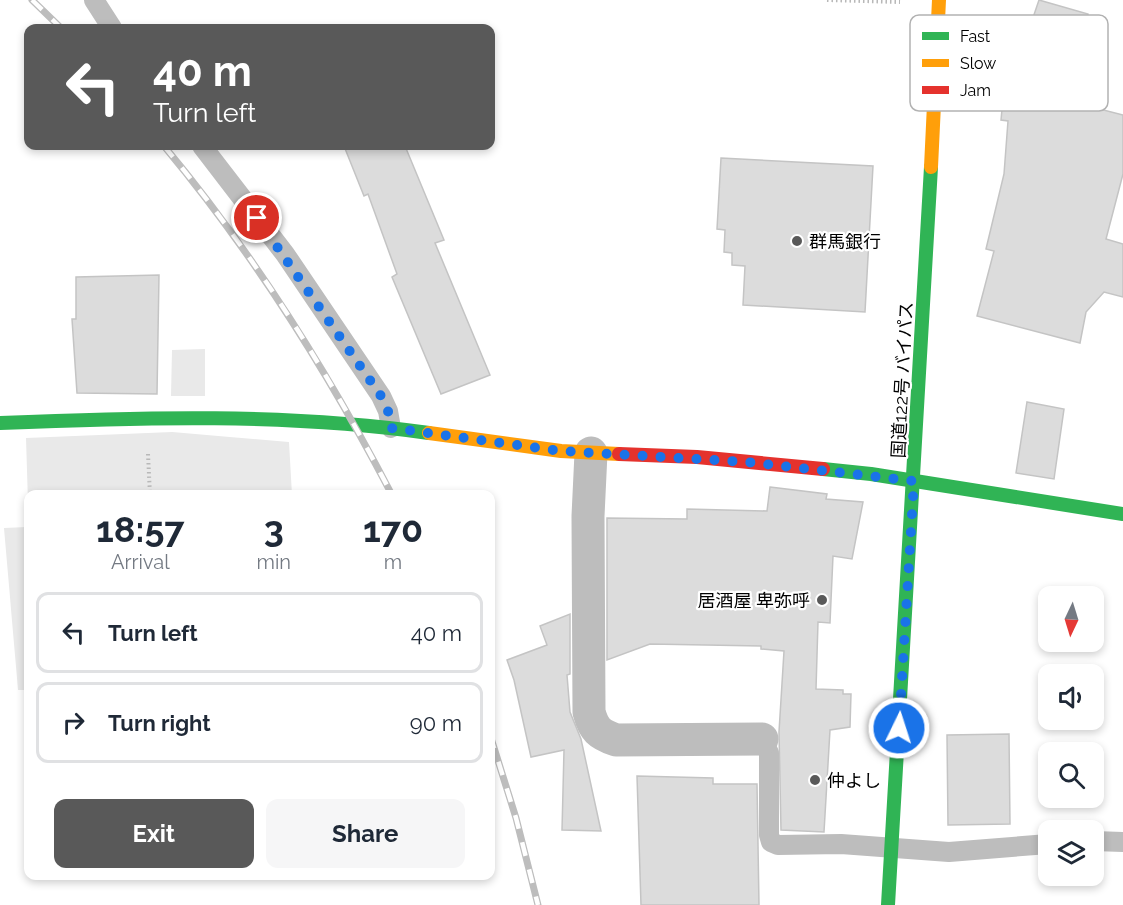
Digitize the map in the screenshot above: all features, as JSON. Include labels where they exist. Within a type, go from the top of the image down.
[{"type":"street","name":"国道122号 バイパス","points":[[938,15],[939,0]]},
{"type":"street","name":"国道122号 バイパス","points":[[888,905],[914,481],[933,111]]},
{"type":"street","points":[[0,423],[145,417],[309,420],[591,453],[737,461],[914,481],[1123,514]]},
{"type":"street","points":[[591,453],[588,516],[589,712],[592,725],[598,734],[616,740],[762,739]]},
{"type":"lane","points":[[94,0],[109,24]]},
{"type":"lane","points":[[205,150],[285,254],[381,396],[388,411],[391,428]]},
{"type":"lane","points":[[762,739],[769,753],[771,842],[778,845],[841,844],[949,852],[1038,845]]},
{"type":"lane","points":[[1104,841],[1123,842]]},
{"type":"path","points":[[827,0],[900,2]]},
{"type":"shaded area","points":[[205,349],[205,396],[171,396],[172,350]]},
{"type":"shaded area","points":[[172,432],[289,442],[292,490],[28,490],[26,438]]},
{"type":"shaded area","points":[[24,527],[24,690],[18,690],[4,528]]},
{"type":"building","points":[[1039,0],[1088,14],[1088,15],[1034,15]]},
{"type":"building","points":[[1002,111],[1107,111],[1123,115],[1123,174],[1106,239],[1123,244],[1123,297],[1104,292],[1086,312],[1080,343],[977,316],[994,251],[986,249],[1004,174],[1008,121],[1001,120]]},
{"type":"building","points":[[346,150],[407,150],[444,240],[435,243],[490,375],[441,394],[392,277],[397,274],[368,194],[364,196]]},
{"type":"building","name":"群馬銀行","points":[[721,158],[873,166],[865,312],[743,305],[745,266],[732,265],[732,253],[724,252],[725,230],[717,229]]},
{"type":"building","points":[[159,275],[157,394],[77,393],[72,319],[76,319],[76,277]]},
{"type":"building","points":[[1027,402],[1064,409],[1054,479],[1016,473]]},
{"type":"building","points":[[770,487],[827,494],[826,499],[863,502],[852,559],[833,556],[830,623],[818,622],[816,689],[843,690],[843,694],[851,694],[850,727],[830,730],[824,832],[781,830],[779,732],[784,651],[761,649],[761,646],[650,644],[607,660],[607,518],[687,519],[687,509],[767,511]]},
{"type":"building","points":[[570,614],[570,674],[567,675],[570,712],[581,739],[601,831],[562,830],[564,750],[531,757],[514,680],[507,660],[547,645],[540,626]]},
{"type":"building","points":[[1009,734],[1010,824],[948,825],[947,735]]},
{"type":"building","points":[[637,776],[713,778],[713,784],[757,784],[759,905],[641,905]]},
{"type":"railway","points":[[32,0],[57,24]]},
{"type":"railway","points":[[167,150],[259,271],[342,403],[389,490]]},
{"type":"railway","points":[[495,751],[516,818],[538,905]]},
{"type":"traffic: fast","points":[[888,905],[931,167]]},
{"type":"traffic: fast","points":[[0,423],[161,418],[269,419],[429,433]]},
{"type":"traffic: fast","points":[[823,469],[871,474],[1123,514]]},
{"type":"traffic: slow","points":[[938,15],[939,0]]},
{"type":"traffic: slow","points":[[931,167],[934,111]]},
{"type":"traffic: slow","points":[[429,433],[561,451],[619,454]]},
{"type":"traffic: jam","points":[[619,454],[697,457],[823,469]]},
{"type":"place","name":"群馬銀行","points":[[797,241]]},
{"type":"place","name":"居酒屋 卑弥呼","points":[[822,600]]},
{"type":"place","name":"仲よし","points":[[815,780]]},
{"type":"route","points":[[257,218],[285,254],[381,396],[388,411],[391,428],[561,451],[697,457],[871,474],[914,481],[899,728]]}]
